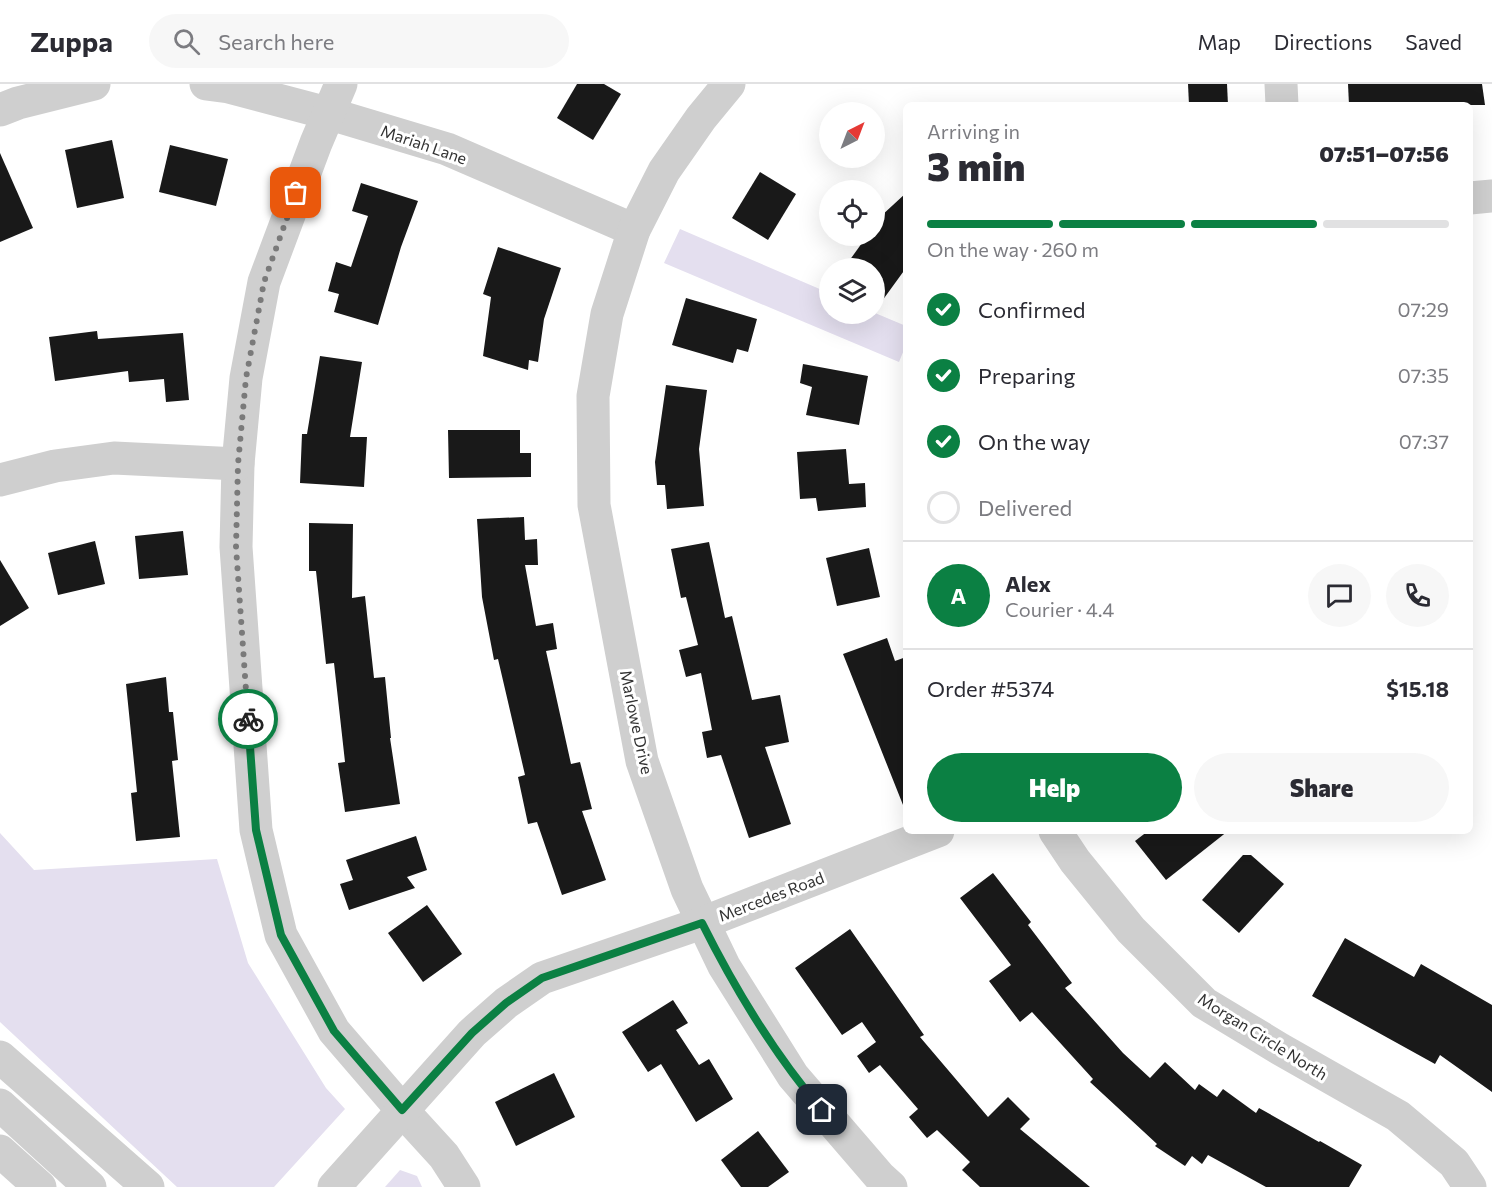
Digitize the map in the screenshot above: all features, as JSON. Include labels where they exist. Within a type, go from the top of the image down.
[{"type":"street","points":[[10,99],[94,84]]},
{"type":"street","name":"Mariah Lane","points":[[206,84],[230,87],[327,113],[447,149],[634,230]]},
{"type":"street","points":[[340,84],[264,282],[246,378],[238,464],[236,547],[256,830],[281,935],[334,1031],[444,1156],[464,1187]]},
{"type":"street","name":"Marlowe Drive","points":[[729,84],[701,118],[664,171],[634,230],[607,314],[593,396],[594,505],[642,761],[687,889],[724,966],[793,1076],[891,1187]]},
{"type":"street","points":[[1281,84],[1282,102]]},
{"type":"street","points":[[1473,198],[1492,196]]},
{"type":"street","points":[[0,480],[55,466],[114,458],[238,464]]},
{"type":"street","name":"Mercedes Road","points":[[334,1187],[472,1033],[506,1003],[542,978],[702,923],[930,834]]},
{"type":"street","name":"Morgan Circle North","points":[[1057,834],[1075,861],[1131,930],[1204,1003],[1398,1116],[1454,1163],[1470,1187]]},
{"type":"street","points":[[0,1057],[148,1187]]},
{"type":"street","points":[[0,1105],[90,1187]]},
{"type":"street","points":[[0,1151],[40,1187]]},
{"type":"shaded area","points":[[680,229],[819,289],[819,324],[885,324],[885,317],[903,325],[903,352],[899,362],[664,263]]},
{"type":"shaded area","points":[[0,833],[34,870],[217,859],[248,963],[326,1088],[345,1109],[274,1187],[177,1187],[0,1022]]},
{"type":"shaded area","points":[[400,1170],[417,1176],[422,1187],[385,1187]]},
{"type":"building","points":[[577,84],[604,84],[621,94],[593,140],[557,118]]},
{"type":"building","points":[[1188,84],[1227,84],[1228,102],[1189,102]]},
{"type":"building","points":[[1348,84],[1482,84],[1485,105],[1473,105],[1473,102],[1349,102]]},
{"type":"building","points":[[112,140],[124,198],[77,208],[65,150]]},
{"type":"building","points":[[170,145],[228,159],[216,206],[159,192]]},
{"type":"building","points":[[0,153],[33,228],[0,242]]},
{"type":"building","points":[[760,172],[796,194],[768,240],[732,218]]},
{"type":"building","points":[[361,183],[418,201],[401,247],[378,325],[334,312],[339,294],[328,291],[336,262],[351,267],[368,216],[352,211]]},
{"type":"building","points":[[903,196],[903,272],[885,297],[885,258],[851,258],[860,246],[885,246],[885,212]]},
{"type":"building","points":[[498,247],[561,268],[544,319],[538,362],[529,360],[528,370],[483,356],[491,297],[483,294]]},
{"type":"building","points":[[686,298],[757,319],[748,352],[737,349],[733,363],[672,345]]},
{"type":"building","points":[[97,331],[98,339],[183,333],[189,400],[166,402],[164,379],[129,382],[128,371],[55,381],[49,337]]},
{"type":"building","points":[[320,356],[362,362],[350,437],[367,437],[364,487],[300,483],[302,434],[307,434]]},
{"type":"building","points":[[803,364],[868,376],[859,425],[806,415],[812,387],[800,383]]},
{"type":"building","points":[[666,385],[707,390],[699,449],[704,506],[667,509],[665,485],[657,485],[655,462]]},
{"type":"building","points":[[448,430],[520,430],[520,453],[531,453],[531,477],[449,478]]},
{"type":"building","points":[[846,449],[849,484],[865,483],[866,507],[818,511],[816,498],[800,499],[797,452]]},
{"type":"building","points":[[524,517],[525,540],[537,539],[538,565],[525,565],[536,626],[553,623],[557,649],[546,651],[571,764],[580,762],[592,809],[582,811],[606,880],[562,895],[537,822],[528,824],[518,777],[525,775],[498,659],[494,660],[482,597],[477,519]]},
{"type":"building","points":[[309,523],[353,524],[352,598],[365,596],[374,678],[385,677],[390,738],[400,804],[345,812],[338,763],[345,762],[334,663],[326,664],[316,571],[309,571]]},
{"type":"building","points":[[183,531],[188,575],[139,579],[135,536]]},
{"type":"building","points":[[95,541],[105,584],[58,595],[48,553]]},
{"type":"building","points":[[709,542],[725,618],[732,616],[752,700],[780,695],[789,742],[765,747],[791,824],[749,838],[721,755],[707,758],[702,732],[712,730],[701,673],[686,677],[679,650],[698,645],[686,597],[681,598],[671,549]]},
{"type":"building","points":[[869,548],[880,597],[837,606],[826,558]]},
{"type":"building","points":[[0,560],[29,608],[0,626]]},
{"type":"building","points":[[887,638],[895,661],[903,658],[903,805],[843,654]]},
{"type":"building","points":[[166,677],[169,712],[173,712],[178,760],[172,761],[180,837],[136,841],[131,793],[137,792],[126,684]]},
{"type":"building","points":[[1144,834],[1224,834],[1166,880],[1135,841]]},
{"type":"building","points":[[416,836],[427,870],[407,877],[415,888],[349,910],[340,884],[353,880],[346,860]]},
{"type":"building","points":[[1243,855],[1251,855],[1284,884],[1239,933],[1202,900]]},
{"type":"building","points":[[993,873],[1031,922],[1028,925],[1072,983],[1065,988],[1123,1053],[1150,1078],[1165,1062],[1195,1090],[1199,1084],[1217,1097],[1223,1089],[1256,1113],[1259,1108],[1320,1141],[1362,1165],[1349,1187],[1266,1187],[1208,1155],[1202,1164],[1192,1156],[1185,1166],[1155,1146],[1157,1144],[1090,1082],[1093,1079],[1032,1012],[1020,1022],[989,981],[1011,965],[960,898]]},
{"type":"building","points":[[427,905],[462,954],[423,982],[388,933]]},
{"type":"building","points":[[850,929],[924,1035],[920,1037],[988,1117],[1008,1097],[1030,1119],[1020,1129],[1090,1187],[980,1187],[962,1170],[970,1162],[937,1130],[927,1138],[909,1117],[918,1109],[880,1065],[869,1073],[857,1056],[876,1042],[862,1022],[842,1035],[795,968]]},
{"type":"building","points":[[1345,938],[1414,977],[1421,964],[1492,1005],[1492,1092],[1440,1055],[1435,1064],[1312,996]]},
{"type":"building","points":[[673,1000],[688,1023],[676,1030],[699,1065],[709,1059],[733,1099],[696,1122],[661,1064],[648,1072],[622,1032]]},
{"type":"building","points":[[554,1073],[575,1117],[516,1146],[495,1102]]},
{"type":"building","points":[[758,1131],[789,1172],[768,1187],[741,1187],[721,1160]]},
{"type":"way so far","points":[[248,719],[236,547],[238,464],[246,378],[264,282],[296,193]]},
{"type":"route","points":[[248,719],[256,830],[281,935],[334,1031],[402,1110],[472,1033],[506,1003],[542,978],[702,923],[724,966],[793,1076],[822,1110]]}]
